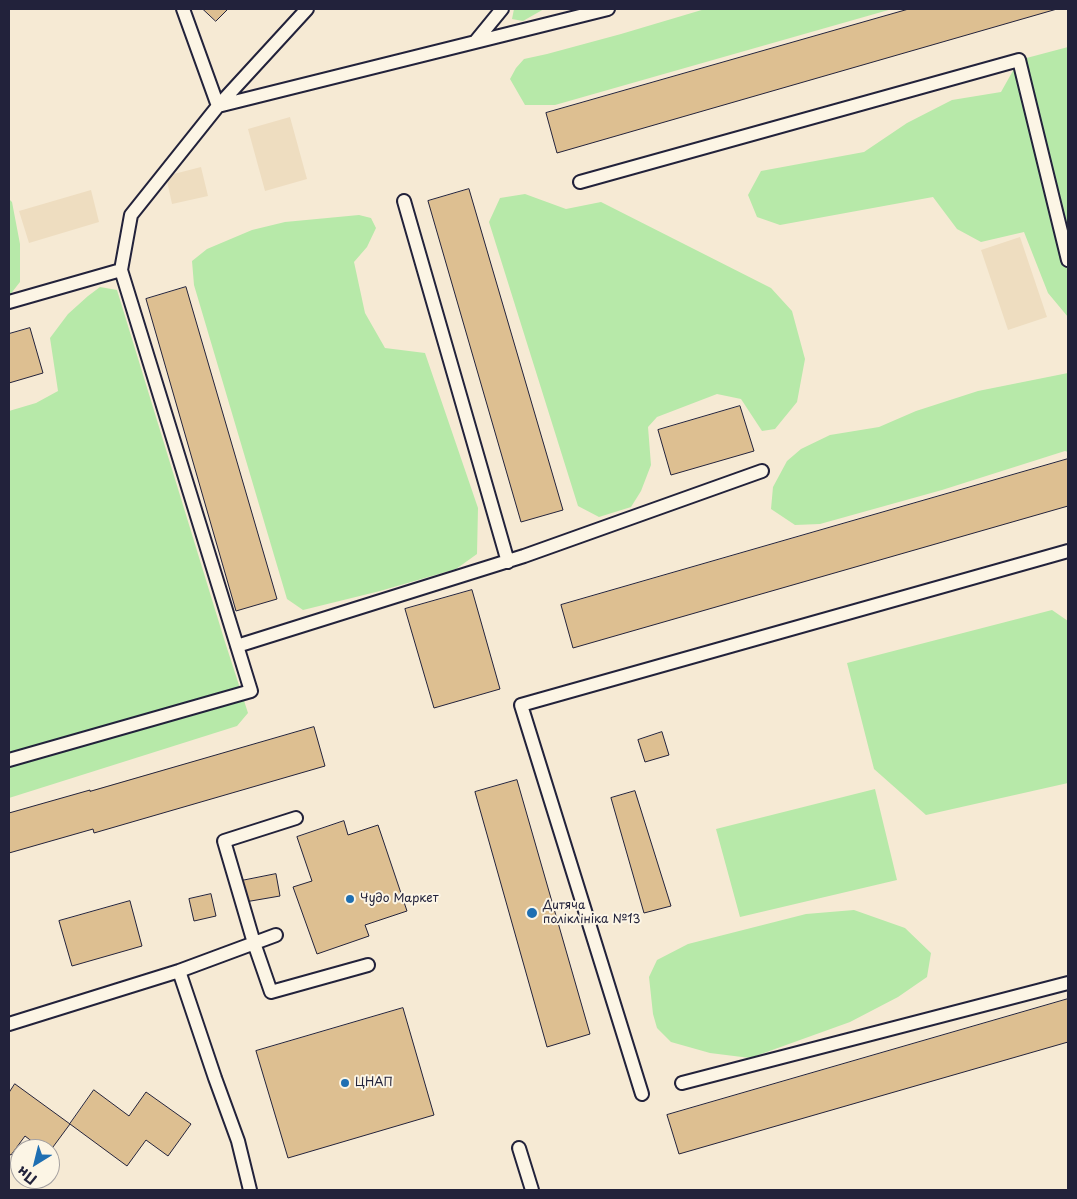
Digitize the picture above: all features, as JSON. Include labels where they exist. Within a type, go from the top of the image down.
[{"type":"lane","points":[[183,9],[218,106]]},
{"type":"lane","points":[[9,760],[250,691],[121,270],[131,215],[218,106],[307,9]]},
{"type":"lane","points":[[475,42],[502,9]]},
{"type":"lane","points":[[218,106],[608,9]]},
{"type":"lane","points":[[580,182],[1019,60],[1068,260]]},
{"type":"lane","points":[[404,201],[508,562]]},
{"type":"lane","points":[[9,302],[121,270]]},
{"type":"lane","points":[[237,646],[508,562],[762,470]]},
{"type":"lane","points":[[642,1094],[521,705],[1068,551]]},
{"type":"lane","points":[[296,818],[224,841],[254,943],[271,992],[368,965]]},
{"type":"lane","points":[[9,1024],[179,971],[276,935]]},
{"type":"lane","points":[[179,971],[238,1140],[250,1190]]},
{"type":"lane","points":[[682,1083],[1068,983]]},
{"type":"lane","points":[[519,1148],[532,1190]]},
{"type":"shaded area","points":[[290,117],[307,179],[265,191],[248,129]]},
{"type":"shaded area","points":[[201,167],[208,196],[172,204],[166,176]]},
{"type":"shaded area","points":[[91,190],[99,222],[29,243],[19,211]]},
{"type":"shaded area","points":[[1020,237],[1047,317],[1008,330],[981,250]]},
{"type":"green space","points":[[514,9],[544,9],[523,21],[512,19]]},
{"type":"green space","points":[[705,9],[892,9],[555,105],[525,105],[510,79],[524,59],[621,34]]},
{"type":"green space","points":[[1068,47],[1068,317],[1048,293],[1024,232],[981,242],[957,229],[933,197],[780,225],[757,217],[748,195],[761,171],[864,152],[907,123],[952,100],[1001,92],[1019,60]]},
{"type":"green space","points":[[525,194],[566,209],[601,202],[771,288],[792,311],[805,359],[797,402],[775,429],[762,431],[741,399],[717,394],[657,417],[648,427],[651,465],[641,491],[631,507],[599,517],[578,506],[489,222],[500,198]]},
{"type":"green space","points":[[9,199],[12,202],[20,244],[20,282],[9,296]]},
{"type":"green space","points":[[359,215],[371,218],[376,228],[367,247],[354,262],[365,313],[385,348],[425,353],[478,508],[477,554],[456,569],[380,591],[303,610],[287,599],[194,285],[192,261],[207,249],[252,230],[285,222]]},
{"type":"green space","points":[[100,287],[117,290],[248,713],[237,726],[9,798],[9,411],[36,403],[58,391],[50,338],[68,314]]},
{"type":"green space","points":[[1068,373],[1068,452],[1065,451],[942,490],[820,524],[795,525],[771,509],[773,487],[787,461],[801,449],[830,435],[879,427],[916,411],[978,391]]},
{"type":"green space","points":[[1052,610],[1068,621],[1068,783],[926,815],[874,769],[847,663]]},
{"type":"green space","points":[[875,789],[897,880],[740,917],[716,829]]},
{"type":"green space","points":[[854,910],[905,928],[931,953],[927,977],[898,997],[850,1022],[750,1058],[710,1053],[671,1042],[657,1028],[653,1014],[649,977],[657,960],[688,944],[806,914]]},
{"type":"building","points":[[203,9],[228,9],[216,21]]},
{"type":"building","points":[[909,9],[1057,9],[557,153],[546,113]]},
{"type":"building","points":[[469,189],[563,510],[521,522],[428,201]]},
{"type":"building","points":[[186,287],[277,599],[236,611],[146,299]]},
{"type":"building","points":[[30,328],[43,373],[9,383],[9,334]]},
{"type":"building","points":[[740,406],[754,451],[671,475],[658,430]]},
{"type":"building","points":[[1068,459],[1068,506],[573,648],[561,605]]},
{"type":"building","points":[[472,590],[500,689],[434,708],[405,609]]},
{"type":"building","points":[[314,727],[325,766],[94,833],[93,829],[9,853],[9,813]]},
{"type":"building","points":[[662,732],[669,755],[645,762],[638,740]]},
{"type":"building","name":"Дитяча поліклініка №13","points":[[517,780],[590,1034],[547,1047],[475,792]]},
{"type":"building","points":[[635,791],[671,906],[644,913],[611,798]]},
{"type":"building","name":"Чудо Маркет","points":[[344,821],[348,835],[378,825],[407,911],[365,925],[369,936],[317,954],[293,887],[312,881],[297,837]]},
{"type":"building","points":[[276,874],[280,896],[245,902],[241,881]]},
{"type":"building","points":[[211,894],[216,916],[194,921],[189,899]]},
{"type":"building","points":[[130,901],[142,946],[72,966],[59,921]]},
{"type":"building","points":[[1068,999],[1068,1042],[679,1154],[667,1115]]},
{"type":"building","name":"ЦНАП","points":[[403,1008],[434,1115],[288,1158],[256,1051]]},
{"type":"building","points":[[15,1084],[70,1124],[59,1139],[29,1139],[25,1136],[23,1139],[10,1139],[9,1154],[9,1093]]},
{"type":"building","points":[[94,1090],[129,1116],[146,1092],[191,1124],[168,1156],[146,1140],[127,1166],[70,1124]]},
{"type":"place","name":"Чудо Маркет","points":[[350,899]]},
{"type":"place","name":"Дитяча поліклініка №13","points":[[532,913]]},
{"type":"place","name":"ЦНАП","points":[[345,1083]]}]
